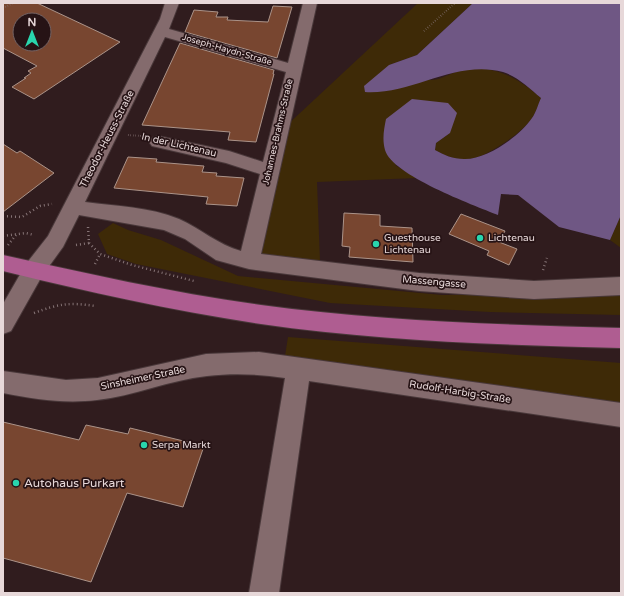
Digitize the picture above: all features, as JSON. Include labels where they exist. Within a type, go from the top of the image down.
[{"type":"main road","points":[[3,263],[148,296],[267,315],[380,328],[550,337],[621,338]]},
{"type":"street","name":"Theodor-Heuss-Straße","points":[[8,316],[34,270],[56,241],[167,19],[172,3]]},
{"type":"street","name":"Johannes-Brahms-Straße","points":[[249,262],[269,170],[310,3]]},
{"type":"street","name":"Joseph-Haydn-Straße","points":[[160,32],[180,36],[293,70]]},
{"type":"street","name":"In der Lichtenau","points":[[158,142],[228,157],[269,170]]},
{"type":"street","name":"Massengasse","points":[[73,207],[154,219],[171,224],[192,234],[223,254],[249,262],[420,282],[534,290],[621,286]]},
{"type":"street","name":"Rudolf-Harbig-Straße","points":[[259,363],[621,416]]},
{"type":"street","name":"Sinsheimer Straße","points":[[3,382],[42,389],[66,391],[92,389],[128,383],[206,365],[259,363]]},
{"type":"street","points":[[264,593],[299,368]]},
{"type":"path","points":[[3,8],[13,3]]},
{"type":"path","points":[[424,31],[455,3]]},
{"type":"path","name":"In der Lichtenau","points":[[110,134],[146,136],[158,142]]},
{"type":"path","points":[[3,216],[22,217],[34,209]]},
{"type":"path","points":[[3,236],[26,233]]},
{"type":"path","points":[[89,243],[100,254]]},
{"type":"path","points":[[8,316],[36,314],[54,306],[73,303]]},
{"type":"shaded area","points":[[418,3],[473,3],[417,55],[389,65],[415,76],[430,80],[471,69],[493,70],[513,78],[541,98],[533,116],[526,126],[511,138],[495,149],[478,157],[470,159],[454,158],[435,150],[436,143],[450,133],[395,165],[417,178],[317,182],[320,261],[260,256],[285,127]]},
{"type":"shaded area","points":[[473,3],[621,3],[621,215],[610,240],[559,227],[518,195],[501,194],[498,215],[453,197],[417,179],[402,169],[391,160],[385,150],[383,138],[386,119],[412,99],[448,103],[457,113],[450,133],[436,143],[435,150],[445,155],[464,159],[482,156],[502,146],[527,125],[536,111],[541,98],[514,77],[503,72],[486,69],[451,73],[400,88],[365,92],[364,86],[389,65],[417,55]]},
{"type":"shaded area","points":[[621,215],[621,248],[610,240]]},
{"type":"shaded area","points":[[113,223],[128,230],[161,240],[238,276],[442,295],[621,293],[621,315],[490,312],[330,303],[136,264],[107,254],[98,234]]},
{"type":"shaded area","points":[[288,337],[621,363],[621,408],[285,356]]},
{"type":"building","points":[[3,3],[37,3],[120,42],[34,99],[12,87],[26,78],[24,78],[31,73],[28,71],[37,66],[3,48]]},
{"type":"building","points":[[273,6],[292,7],[277,58],[185,32],[194,10],[218,12],[216,17],[228,17],[227,20],[268,22]]},
{"type":"building","points":[[180,43],[274,70],[256,142],[228,140],[230,132],[142,125]]},
{"type":"building","points":[[3,144],[17,153],[20,151],[54,173],[3,212]]},
{"type":"building","points":[[128,157],[157,159],[156,162],[204,166],[202,172],[217,173],[216,176],[244,178],[237,206],[206,204],[208,197],[114,188]]},
{"type":"building","points":[[344,213],[380,215],[380,226],[412,228],[413,262],[349,257],[350,247],[342,246]]},
{"type":"building","name":"Lichtenau","points":[[461,214],[505,231],[499,242],[517,249],[509,265],[487,255],[489,251],[449,234]]},
{"type":"building","points":[[3,422],[79,440],[86,425],[128,434],[130,428],[204,446],[183,507],[127,493],[91,582],[3,558]]},
{"type":"place","name":"Lichtenau","points":[[480,238]]},
{"type":"place","name":"Guesthouse Lichtenau","points":[[376,244]]},
{"type":"place","name":"Serpa Markt","points":[[144,445]]},
{"type":"place","name":"Autohaus Purkart","points":[[16,483]]}]
